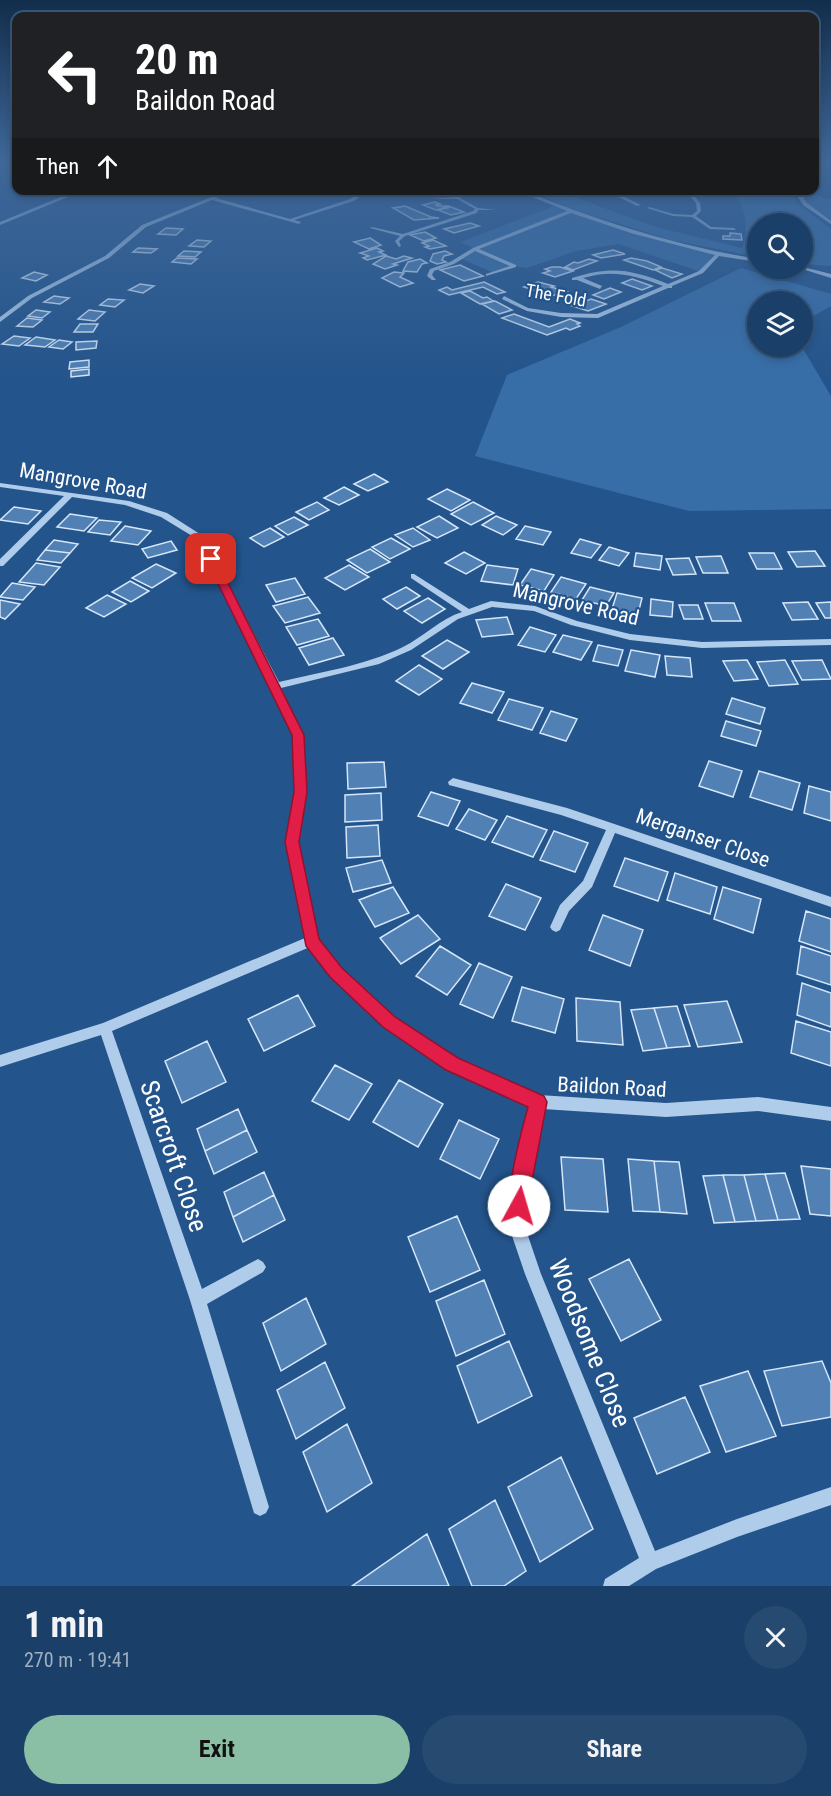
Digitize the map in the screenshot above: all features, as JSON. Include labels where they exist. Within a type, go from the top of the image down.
[{"type":"street","points":[[0,320],[30,297],[107,257],[132,236]]},
{"type":"street","points":[[399,246],[397,241],[402,236]]},
{"type":"street","points":[[434,279],[429,275],[432,270],[508,236]]},
{"type":"street","points":[[642,236],[717,255],[747,259]]},
{"type":"street","points":[[475,249],[494,255],[514,266],[488,275]]},
{"type":"street","name":"The Fold","points":[[504,298],[527,309],[561,315],[598,316],[701,272],[717,255]]},
{"type":"street","points":[[813,268],[831,269]]},
{"type":"street","name":"The Fold","points":[[600,287],[576,279],[612,270],[630,272],[670,286]]},
{"type":"street","points":[[813,271],[831,276]]},
{"type":"street","name":"Mangrove Road","points":[[0,485],[126,503],[164,515],[200,538],[276,686],[376,662],[408,648],[454,617],[492,604],[535,609],[630,637],[702,645],[831,642]]},
{"type":"street","points":[[0,564],[70,495]]},
{"type":"street","points":[[414,576],[468,612]]},
{"type":"street","name":"Baildon Road","points":[[276,686],[298,735],[301,792],[292,842],[312,941],[336,972],[389,1022],[452,1064],[538,1102],[666,1110],[758,1104],[831,1113]]},
{"type":"street","name":"Merganser Close","points":[[453,782],[563,811],[831,902]]},
{"type":"street","points":[[556,927],[564,909],[588,884],[612,828]]},
{"type":"street","points":[[0,1061],[105,1028],[312,941]]},
{"type":"street","name":"Scarcroft Close","points":[[105,1028],[198,1300],[260,1507]]},
{"type":"street","name":"Woodsome Close","points":[[538,1102],[524,1165],[517,1227],[533,1274],[650,1562]]},
{"type":"street","points":[[198,1300],[258,1267]]},
{"type":"street","points":[[612,1586],[650,1562],[737,1528],[831,1496]]},
{"type":"shaded area","points":[[476,236],[642,236],[717,255],[701,272],[619,244],[576,251],[527,268],[514,266],[494,273],[460,258],[475,249],[461,242]]},
{"type":"shaded area","points":[[658,236],[693,236],[742,248],[745,236],[747,236],[747,255]]},
{"type":"shaded area","points":[[813,236],[831,236],[831,266],[813,265]]},
{"type":"shaded area","points":[[741,268],[747,270],[747,279],[779,279],[831,294],[831,306],[813,316],[813,291],[747,291],[747,357],[808,357],[831,396],[831,509],[689,511],[475,456],[507,375],[621,327]]},
{"type":"building","points":[[412,236],[436,238],[424,241]]},
{"type":"building","points":[[723,236],[741,236],[742,240],[723,239]]},
{"type":"building","points":[[370,238],[381,245],[369,249],[354,242]]},
{"type":"building","points":[[197,240],[211,241],[204,247],[189,246]]},
{"type":"building","points":[[433,240],[446,246],[430,249],[422,243]]},
{"type":"building","points":[[138,248],[157,249],[151,253],[133,252]]},
{"type":"building","points":[[377,248],[383,251],[379,252],[386,255],[367,260],[363,258],[369,256],[360,253]]},
{"type":"building","points":[[613,250],[625,254],[601,258],[593,255]]},
{"type":"building","points":[[184,251],[201,252],[195,257],[178,256]]},
{"type":"building","points":[[445,251],[452,254],[444,256],[442,260],[446,262],[437,264],[430,261],[433,254]]},
{"type":"building","points":[[386,256],[396,259],[404,256],[412,258],[385,269],[373,264]]},
{"type":"building","points":[[177,258],[197,259],[191,264],[172,262]]},
{"type":"building","points":[[631,258],[661,267],[653,270],[624,260]]},
{"type":"building","points":[[420,259],[427,263],[422,264],[417,272],[403,271],[408,262]]},
{"type":"building","points":[[589,259],[597,261],[573,270],[565,267],[574,262]]},
{"type":"building","points":[[460,265],[483,276],[464,281],[440,270]]},
{"type":"building","points":[[552,267],[573,271],[555,277],[543,273],[550,271],[545,269]]},
{"type":"building","points":[[662,268],[682,274],[672,278],[655,270]]},
{"type":"building","points":[[34,272],[47,275],[36,281],[22,278]]},
{"type":"building","points":[[394,272],[404,273],[400,277],[413,283],[400,287],[382,278]]},
{"type":"building","points":[[632,279],[652,286],[642,290],[622,283]]},
{"type":"building","points":[[484,282],[505,292],[497,294],[483,287],[449,295],[439,290],[447,287],[452,290]]},
{"type":"building","points":[[538,282],[567,292],[551,296],[524,287]]},
{"type":"building","points":[[140,284],[154,286],[143,293],[129,290]]},
{"type":"building","points":[[610,288],[621,292],[604,299],[593,295]]},
{"type":"building","points":[[470,291],[493,301],[480,304],[461,293]]},
{"type":"building","points":[[54,296],[69,298],[60,304],[44,302]]},
{"type":"building","points":[[108,299],[124,300],[115,307],[100,305]]},
{"type":"building","points":[[591,299],[606,304],[588,311],[566,304],[572,302],[578,304]]},
{"type":"building","points":[[495,301],[512,310],[499,314],[482,304]]},
{"type":"building","points":[[36,310],[50,312],[42,318],[28,316]]},
{"type":"building","points":[[89,310],[105,312],[95,321],[78,319]]},
{"type":"building","points":[[514,314],[549,327],[570,319],[580,323],[577,324],[580,326],[547,335],[502,318]]},
{"type":"building","points":[[27,318],[42,320],[33,327],[17,326]]},
{"type":"building","points":[[80,324],[98,324],[93,332],[74,332]]},
{"type":"building","points":[[14,336],[30,338],[19,346],[2,344]]},
{"type":"building","points":[[36,337],[55,340],[45,347],[25,345]]},
{"type":"building","points":[[59,340],[72,342],[63,349],[49,347]]},
{"type":"building","points":[[97,341],[96,348],[76,350],[76,342]]},
{"type":"building","points":[[89,360],[89,367],[69,369],[70,362]]},
{"type":"building","points":[[89,369],[89,375],[71,377],[71,371]]},
{"type":"building","points":[[374,474],[388,482],[368,491],[354,484]]},
{"type":"building","points":[[344,487],[359,495],[339,505],[324,498]]},
{"type":"building","points":[[447,489],[470,500],[451,511],[428,499]]},
{"type":"building","points":[[317,502],[329,510],[309,520],[296,512]]},
{"type":"building","points":[[473,502],[494,513],[471,525],[451,514]]},
{"type":"building","points":[[14,507],[41,511],[28,524],[0,520]]},
{"type":"building","points":[[70,514],[97,518],[84,531],[57,527]]},
{"type":"building","points":[[439,516],[458,528],[437,538],[417,527]]},
{"type":"building","points":[[496,516],[517,525],[503,535],[482,525]]},
{"type":"building","points":[[294,517],[308,525],[288,535],[275,526]]},
{"type":"building","points":[[99,520],[121,522],[110,535],[88,532]]},
{"type":"building","points":[[125,526],[151,531],[138,545],[111,541]]},
{"type":"building","points":[[525,526],[551,532],[543,545],[516,539]]},
{"type":"building","points":[[270,528],[284,537],[264,547],[250,538]]},
{"type":"building","points":[[413,528],[430,540],[413,547],[395,535]]},
{"type":"building","points":[[391,538],[410,549],[390,559],[372,547]]},
{"type":"building","points":[[580,539],[601,545],[591,558],[571,553]]},
{"type":"building","points":[[54,540],[78,544],[70,553],[45,550]]},
{"type":"building","points":[[171,541],[177,550],[148,558],[142,549]]},
{"type":"building","points":[[609,547],[629,553],[619,566],[599,560]]},
{"type":"building","points":[[370,549],[390,562],[367,573],[347,560]]},
{"type":"building","points":[[45,550],[70,553],[61,563],[37,560]]},
{"type":"building","points":[[815,551],[825,566],[797,567],[788,552]]},
{"type":"building","points":[[464,552],[485,563],[466,574],[445,563]]},
{"type":"building","points":[[636,553],[662,556],[660,570],[634,566]]},
{"type":"building","points":[[749,553],[774,553],[782,569],[757,569]]},
{"type":"building","points":[[721,556],[728,573],[703,573],[696,557]]},
{"type":"building","points":[[689,558],[696,574],[673,575],[666,559]]},
{"type":"building","points":[[36,563],[60,567],[44,585],[19,582]]},
{"type":"building","points":[[156,564],[176,573],[152,588],[132,578]]},
{"type":"building","points":[[349,565],[369,577],[345,590],[325,578]]},
{"type":"building","points":[[487,565],[518,569],[513,585],[481,581]]},
{"type":"building","points":[[531,569],[554,575],[544,591],[520,585]]},
{"type":"building","points":[[561,577],[586,584],[576,599],[551,592]]},
{"type":"building","points":[[295,578],[305,594],[276,602],[266,585]]},
{"type":"building","points":[[130,581],[149,591],[131,602],[112,592]]},
{"type":"building","points":[[12,583],[35,587],[23,600],[0,597]]},
{"type":"building","points":[[406,587],[420,596],[397,609],[383,599]]},
{"type":"building","points":[[590,587],[614,593],[606,606],[582,600]]},
{"type":"building","points":[[617,593],[642,598],[638,614],[612,609]]},
{"type":"building","points":[[107,595],[126,604],[104,617],[86,608]]},
{"type":"building","points":[[308,597],[320,613],[285,623],[273,606]]},
{"type":"building","points":[[428,598],[445,609],[422,623],[404,611]]},
{"type":"building","points":[[651,599],[673,602],[672,617],[650,615]]},
{"type":"building","points":[[0,600],[20,604],[5,619],[0,617]]},
{"type":"building","points":[[808,602],[818,619],[792,620],[783,603]]},
{"type":"building","points":[[831,602],[831,618],[825,618],[816,603]]},
{"type":"building","points":[[705,603],[734,603],[741,621],[712,621]]},
{"type":"building","points":[[679,605],[698,605],[703,619],[684,619]]},
{"type":"building","points":[[507,617],[513,634],[482,637],[476,620]]},
{"type":"building","points":[[318,619],[329,636],[297,645],[286,627]]},
{"type":"building","points":[[530,627],[556,635],[545,652],[518,645]]},
{"type":"building","points":[[563,635],[592,642],[581,660],[553,652]]},
{"type":"building","points":[[333,638],[344,655],[309,665],[299,648]]},
{"type":"building","points":[[447,640],[469,652],[443,669],[422,656]]},
{"type":"building","points":[[598,645],[623,650],[618,666],[593,661]]},
{"type":"building","points":[[631,650],[660,655],[655,677],[625,671]]},
{"type":"building","points":[[665,656],[690,658],[692,677],[667,675]]},
{"type":"building","points":[[747,660],[758,679],[734,681],[723,661]]},
{"type":"building","points":[[785,660],[798,684],[769,686],[757,662]]},
{"type":"building","points":[[822,660],[831,679],[802,680],[792,661]]},
{"type":"building","points":[[419,665],[442,679],[419,695],[396,681]]},
{"type":"building","points":[[472,683],[504,692],[492,713],[460,703]]},
{"type":"building","points":[[732,698],[765,708],[760,724],[726,714]]},
{"type":"building","points":[[509,699],[543,708],[532,730],[498,720]]},
{"type":"building","points":[[551,711],[577,719],[566,741],[540,733]]},
{"type":"building","points":[[726,721],[761,731],[756,746],[721,736]]},
{"type":"building","points":[[709,761],[742,771],[733,797],[699,786]]},
{"type":"building","points":[[384,762],[386,787],[348,789],[347,763]]},
{"type":"building","points":[[759,771],[800,783],[792,810],[750,797]]},
{"type":"building","points":[[809,786],[831,792],[831,821],[804,813]]},
{"type":"building","points":[[431,792],[460,801],[448,826],[418,816]]},
{"type":"building","points":[[381,793],[382,820],[345,822],[345,795]]},
{"type":"building","points":[[469,809],[497,820],[485,840],[456,829]]},
{"type":"building","points":[[507,816],[547,830],[533,857],[492,842]]},
{"type":"building","points":[[378,825],[380,856],[347,858],[346,827]]},
{"type":"building","points":[[554,831],[588,843],[575,872],[540,860]]},
{"type":"building","points":[[625,858],[668,872],[658,901],[614,886]]},
{"type":"building","points":[[382,860],[391,883],[353,892],[346,868]]},
{"type":"building","points":[[675,873],[717,887],[710,914],[667,900]]},
{"type":"building","points":[[506,884],[541,898],[525,930],[489,916]]},
{"type":"building","points":[[393,887],[409,913],[375,927],[359,900]]},
{"type":"building","points":[[723,887],[761,899],[753,933],[714,919]]},
{"type":"building","points":[[806,911],[831,919],[831,952],[799,941]]},
{"type":"building","points":[[418,915],[440,939],[401,964],[380,938]]},
{"type":"building","points":[[603,915],[643,930],[630,966],[589,950]]},
{"type":"building","points":[[440,946],[471,965],[447,995],[416,976]]},
{"type":"building","points":[[801,946],[831,956],[831,985],[797,974]]},
{"type":"building","points":[[479,963],[512,977],[493,1018],[460,1004]]},
{"type":"building","points":[[802,983],[831,993],[831,1027],[797,1015]]},
{"type":"building","points":[[522,987],[564,999],[555,1033],[512,1021]]},
{"type":"building","points":[[298,995],[315,1026],[264,1051],[248,1019]]},
{"type":"building","points":[[576,998],[620,1002],[623,1045],[577,1041]]},
{"type":"building","points":[[727,1001],[742,1042],[698,1047],[684,1005]]},
{"type":"building","points":[[677,1006],[690,1046],[667,1048],[654,1008]]},
{"type":"building","points":[[654,1008],[667,1048],[643,1051],[631,1010]]},
{"type":"building","points":[[796,1021],[831,1032],[831,1066],[791,1053]]},
{"type":"building","points":[[207,1041],[226,1082],[182,1103],[165,1061]]},
{"type":"building","points":[[335,1065],[372,1084],[349,1120],[312,1101]]},
{"type":"building","points":[[399,1080],[443,1104],[418,1147],[373,1122]]},
{"type":"building","points":[[238,1109],[247,1130],[205,1151],[197,1129]]},
{"type":"building","points":[[459,1120],[499,1139],[480,1179],[440,1159]]},
{"type":"building","points":[[247,1130],[257,1152],[214,1174],[205,1151]]},
{"type":"building","points":[[561,1157],[603,1159],[608,1212],[565,1210]]},
{"type":"building","points":[[628,1159],[654,1161],[660,1212],[633,1211]]},
{"type":"building","points":[[654,1161],[679,1162],[687,1214],[660,1212]]},
{"type":"building","points":[[801,1166],[831,1169],[831,1216],[810,1214]]},
{"type":"building","points":[[264,1172],[274,1195],[233,1217],[224,1192]]},
{"type":"building","points":[[785,1173],[800,1219],[778,1220],[765,1174]]},
{"type":"building","points":[[765,1174],[778,1220],[756,1221],[744,1175]]},
{"type":"building","points":[[723,1175],[744,1175],[756,1221],[735,1222]]},
{"type":"building","points":[[723,1175],[735,1222],[714,1223],[703,1176]]},
{"type":"building","points":[[274,1195],[285,1220],[243,1242],[233,1217]]},
{"type":"building","points":[[457,1216],[480,1270],[430,1292],[408,1237]]},
{"type":"building","points":[[629,1259],[661,1320],[621,1341],[589,1279]]},
{"type":"building","points":[[484,1280],[505,1334],[456,1356],[436,1301]]},
{"type":"building","points":[[306,1298],[326,1344],[281,1371],[263,1323]]},
{"type":"building","points":[[509,1341],[532,1396],[478,1423],[457,1366]]},
{"type":"building","points":[[822,1361],[831,1383],[831,1417],[782,1426],[764,1371]]},
{"type":"building","points":[[325,1362],[345,1408],[296,1439],[277,1390]]},
{"type":"building","points":[[748,1371],[776,1436],[726,1452],[700,1386]]},
{"type":"building","points":[[685,1397],[710,1452],[657,1474],[634,1418]]},
{"type":"building","points":[[347,1424],[372,1483],[327,1512],[303,1452]]},
{"type":"building","points":[[561,1457],[593,1529],[540,1562],[508,1487]]},
{"type":"building","points":[[495,1500],[526,1571],[504,1586],[472,1586],[449,1529]]},
{"type":"building","points":[[427,1534],[449,1586],[352,1586]]},
{"type":"route","points":[[211,559],[276,686],[298,735],[301,792],[292,842],[312,941],[336,972],[389,1022],[452,1064],[538,1102],[524,1165],[519,1206]]}]
